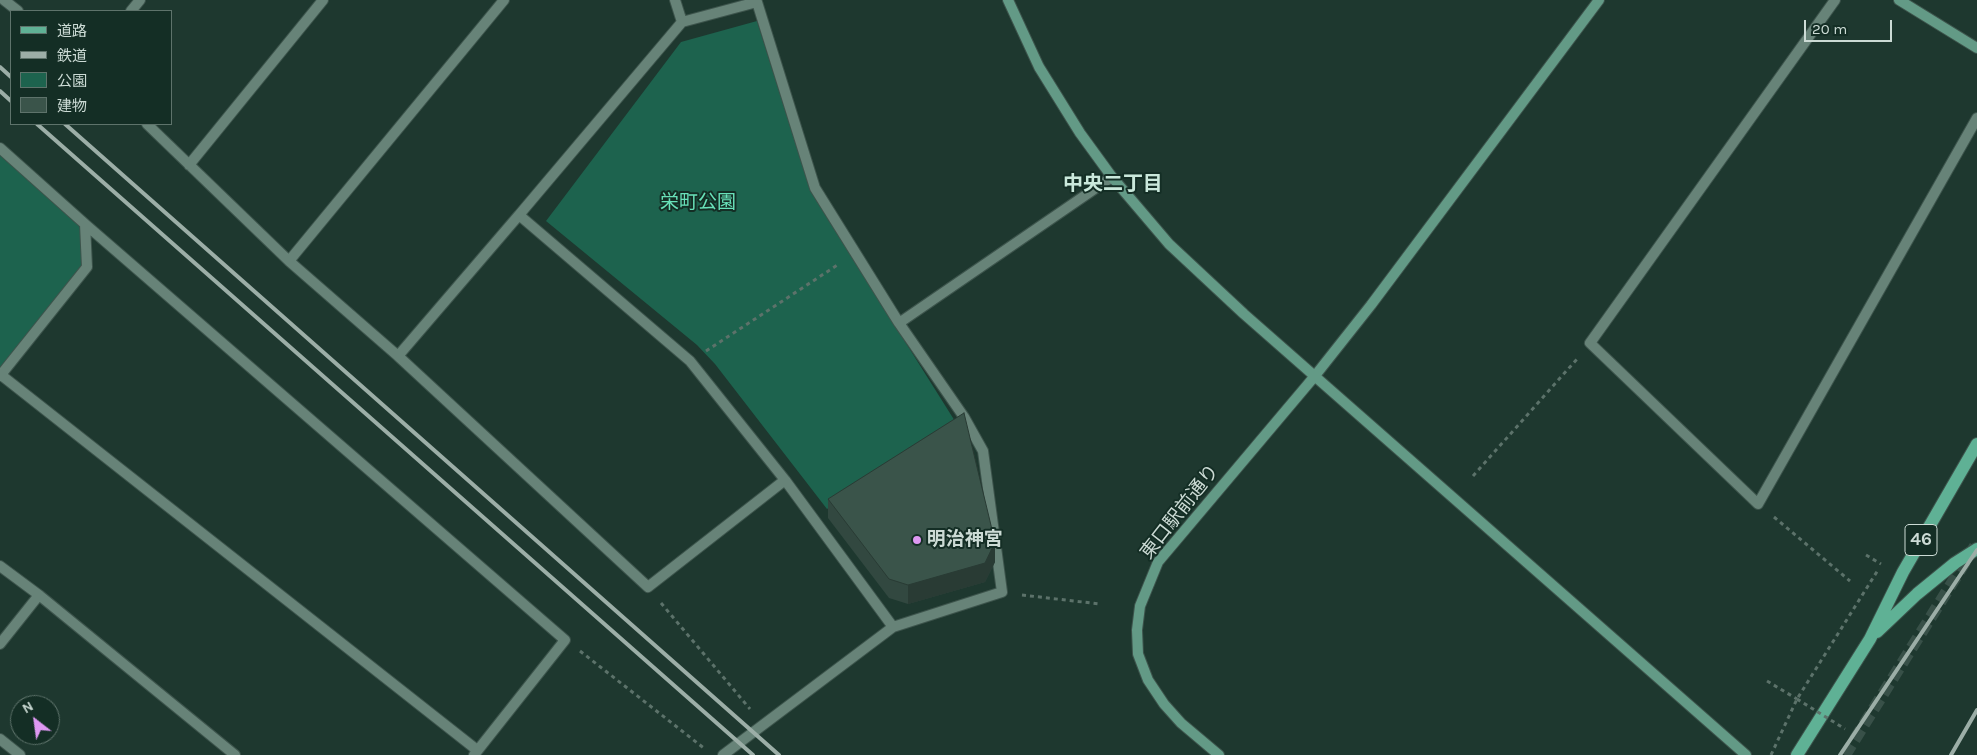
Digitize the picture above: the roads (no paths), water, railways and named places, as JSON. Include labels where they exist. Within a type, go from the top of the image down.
[{"type":"main road","name":"46","points":[[1797,755],[1870,639],[1903,572],[1977,444]]},
{"type":"main road","name":"46","points":[[1870,639],[1917,594],[1955,563],[1977,549]]},
{"type":"street","points":[[4,0],[17,10]]},
{"type":"street","points":[[132,10],[140,0]]},
{"type":"street","points":[[189,165],[323,0]]},
{"type":"street","points":[[289,261],[504,0]]},
{"type":"street","points":[[675,0],[682,22]]},
{"type":"street","points":[[1008,0],[1039,67],[1080,133],[1112,176],[1169,244],[1314,377],[1746,755]]},
{"type":"street","name":"東口駅前通り","points":[[1219,755],[1181,723],[1164,704],[1148,680],[1138,654],[1137,630],[1140,606],[1158,562],[1314,377],[1376,298],[1599,0]]},
{"type":"street","points":[[1834,0],[1590,343],[1758,504],[1977,118]]},
{"type":"street","points":[[1899,0],[1977,48]]},
{"type":"street","points":[[398,356],[682,22],[761,1],[815,188],[899,323],[964,417],[983,451],[1002,592],[893,627],[722,755]]},
{"type":"street","points":[[148,125],[289,261],[398,356],[648,587],[785,480]]},
{"type":"street","points":[[0,148],[565,640],[476,753],[0,376],[86,267],[85,224]]},
{"type":"street","points":[[899,323],[1112,176]]},
{"type":"street","points":[[519,215],[690,361],[785,480],[893,627]]},
{"type":"street","points":[[0,566],[235,755]]},
{"type":"street","points":[[0,644],[39,596]]},
{"type":"street","points":[[0,738],[20,755]]},
{"type":"tunnel","points":[[1845,755],[1977,543]]},
{"type":"railway","points":[[0,67],[10,76]]},
{"type":"railway","points":[[0,91],[10,100]]},
{"type":"railway","points":[[38,125],[753,755]]},
{"type":"railway","points":[[66,125],[779,755]]},
{"type":"railway","points":[[1840,755],[1977,550]]},
{"type":"railway","points":[[1951,755],[1977,710]]},
{"type":"place","name":"明治神宮","points":[[917,540]]},
{"type":"district","name":"中央二丁目","points":[[1113,184]]},
{"type":"park label","name":"栄町公園","points":[[698,203]]}]
